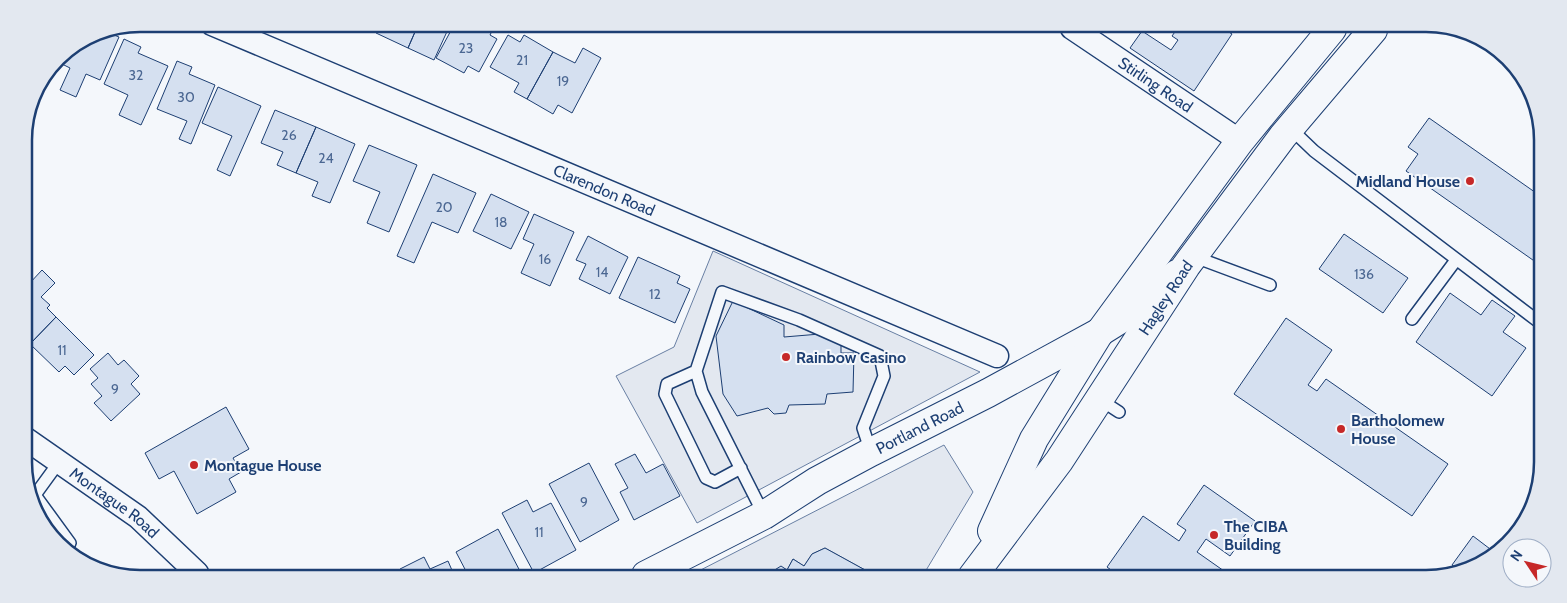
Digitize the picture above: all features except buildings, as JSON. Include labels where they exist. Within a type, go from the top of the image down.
[{"type":"main road","name":"Hagley Road","points":[[975,570],[1034,439],[1100,332],[1240,141],[1329,32]]},
{"type":"main road","name":"Hagley Road","points":[[977,570],[1058,461],[1109,406],[1191,262],[1290,128],[1371,32]]},
{"type":"main road","name":"Portland Road","points":[[658,570],[764,515],[817,481],[977,399],[1100,332],[1132,312],[1191,262]]},
{"type":"street","name":"Stirling Road","points":[[1078,32],[1240,141]]},
{"type":"street","name":"Clarendon Road","points":[[233,33],[997,356]]},
{"type":"street","name":"Montague Road","points":[[32,443],[138,518],[194,570]]},
{"type":"lane","points":[[1290,128],[1314,151],[1534,318]]},
{"type":"lane","points":[[1412,318],[1456,260]]},
{"type":"lane","points":[[1191,262],[1270,285]]},
{"type":"lane","points":[[764,515],[702,392],[696,371],[722,292],[799,320],[880,356],[884,376],[863,428],[872,452]]},
{"type":"lane","points":[[696,371],[667,384],[665,394],[706,478],[715,482],[741,468]]},
{"type":"lane","points":[[36,489],[59,462]]},
{"type":"lane","points":[[43,509],[70,543]]},
{"type":"shaded area","points":[[713,251],[980,372],[697,523],[616,376],[674,347]]},
{"type":"shaded area","points":[[944,445],[973,492],[926,570],[865,570],[825,548],[812,554],[804,566],[793,559],[787,570],[781,567],[776,570],[701,570]]},
{"type":"place","name":"Midland House","points":[[1470,181]]},
{"type":"place","name":"Rainbow Casino","points":[[786,357]]},
{"type":"place","name":"Bartholomew House","points":[[1341,429]]},
{"type":"place","name":"Montague House","points":[[194,465]]},
{"type":"place","name":"The CIBA Building","points":[[1214,535]]}]
